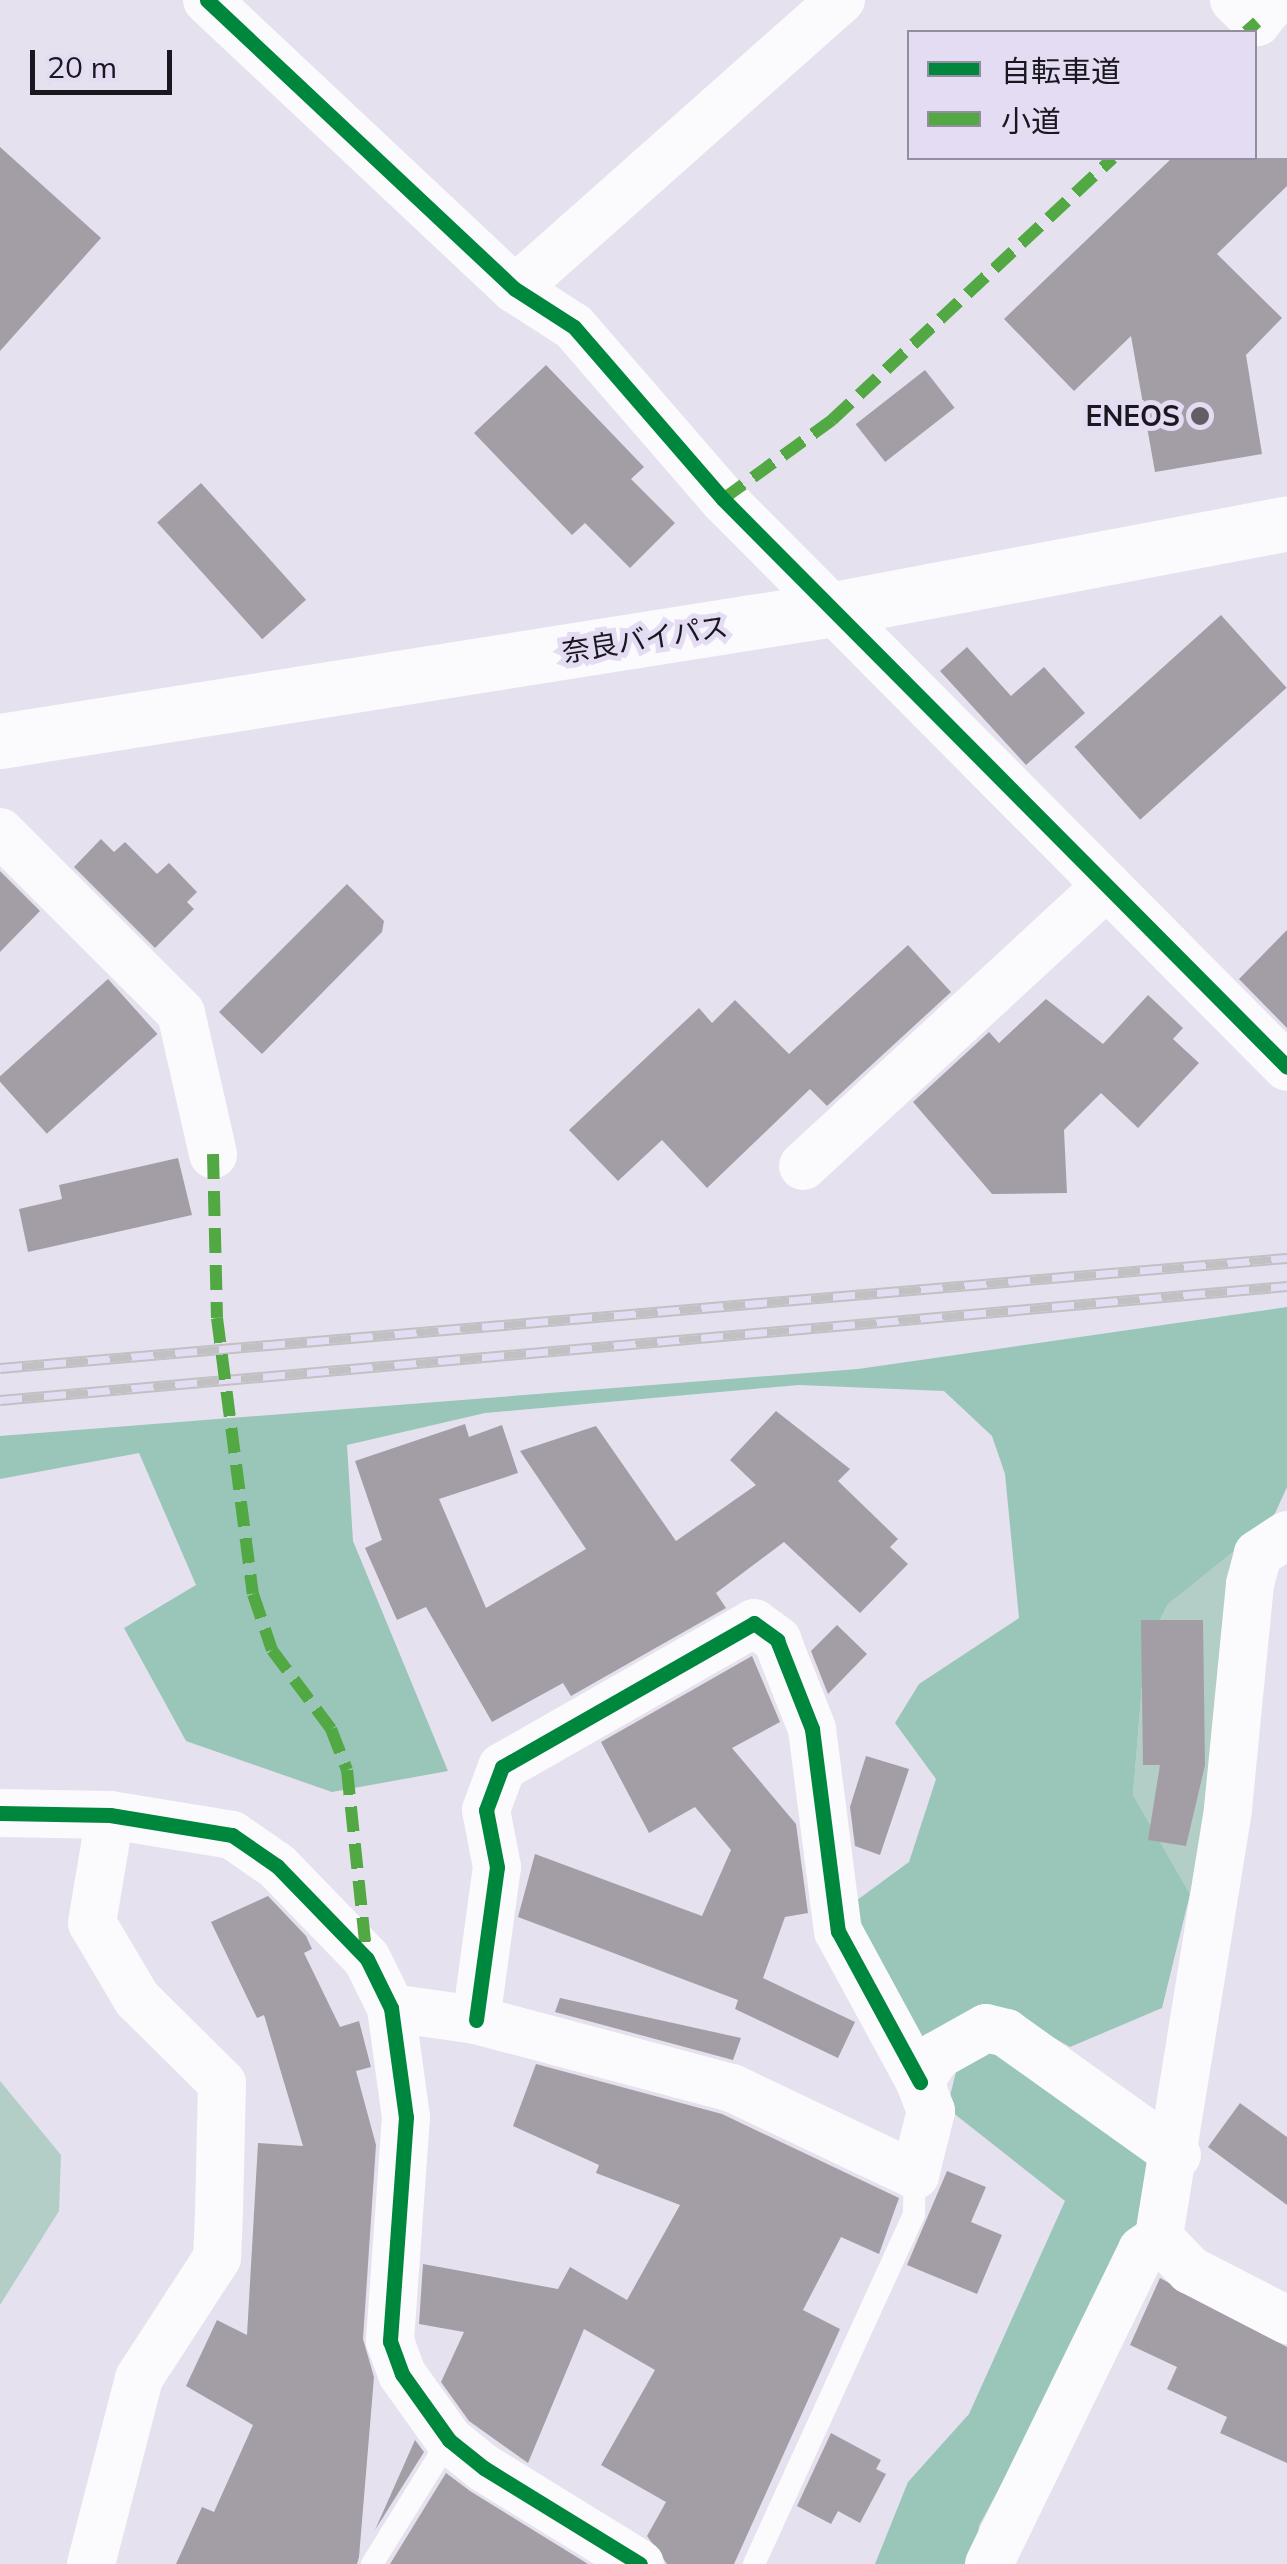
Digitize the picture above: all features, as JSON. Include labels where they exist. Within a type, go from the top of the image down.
[{"type":"highway","name":"奈良バイパス","points":[[0,741],[834,609],[1287,524]]},
{"type":"street","points":[[207,0],[516,289],[574,326],[723,499],[1287,1067]]},
{"type":"street","points":[[516,289],[841,0]]},
{"type":"street","points":[[1234,0],[1257,22],[1275,0]]},
{"type":"street","points":[[0,832],[180,1013],[213,1154]]},
{"type":"street","points":[[803,1166],[1107,885]]},
{"type":"street","points":[[989,2564],[1124,2284],[1158,2238],[1176,2156],[1250,1584],[1258,1554],[1287,1535]]},
{"type":"street","points":[[391,2008],[476,2020],[732,2088],[914,2175],[931,2111],[920,2082],[838,1931],[812,1728],[777,1640],[754,1623],[502,1767],[486,1810],[497,1867],[476,2020]]},
{"type":"street","points":[[0,1813],[110,1816],[232,1835],[277,1866],[366,1958],[391,2008],[406,2118],[390,2340],[449,2440],[640,2564]]},
{"type":"street","points":[[91,2564],[138,2378],[217,2258],[220,2214],[222,2084],[137,1999],[92,1923],[110,1816]]},
{"type":"street","points":[[920,2082],[963,2036],[1006,2033],[1176,2156]]},
{"type":"street","points":[[1158,2238],[1190,2270],[1287,2320]]},
{"type":"lane","points":[[754,2564],[914,2214],[914,2175]]},
{"type":"lane","points":[[372,2564],[449,2440]]},
{"type":"green space","points":[[1287,1307],[1287,1487],[1272,1520],[1168,1604],[1145,1649],[1133,1795],[1190,1894],[1162,2008],[1070,2047],[1013,2015],[922,2038],[849,1906],[909,1862],[936,1779],[895,1723],[919,1684],[1019,1618],[1005,1474],[992,1436],[944,1391],[799,1385],[485,1413],[347,1445],[353,1541],[448,1771],[332,1792],[186,1741],[124,1628],[196,1585],[139,1453],[0,1479],[0,1436],[858,1369]]},
{"type":"green space","points":[[1244,1539],[1206,1837],[1190,1894],[1133,1795],[1145,1649],[1168,1604]]},
{"type":"green space","points":[[989,2041],[1159,2166],[1131,2243],[979,2526],[974,2564],[875,2564],[908,2482],[969,2414],[1065,2201],[947,2108],[958,2064]]},
{"type":"green space","points":[[0,2081],[61,2155],[59,2211],[0,2305]]},
{"type":"building","points":[[0,147],[101,238],[0,351]]},
{"type":"building","points":[[1287,158],[1287,186],[1217,254],[1282,318],[1246,355],[1262,454],[1155,472],[1131,336],[1074,391],[1004,319],[1170,160]]},
{"type":"building","points":[[546,365],[644,467],[631,479],[675,523],[630,568],[585,523],[572,535],[474,433]]},
{"type":"building","points":[[925,370],[955,408],[885,462],[856,424]]},
{"type":"building","points":[[201,483],[306,600],[262,639],[157,522]]},
{"type":"building","points":[[1221,615],[1287,688],[1140,820],[1075,747]]},
{"type":"building","points":[[967,647],[1011,696],[1044,667],[1085,713],[1026,765],[940,671]]},
{"type":"building","points":[[101,839],[114,852],[125,842],[157,874],[169,863],[197,892],[187,902],[194,909],[155,948],[74,867]]},
{"type":"building","points":[[0,871],[40,911],[0,952]]},
{"type":"building","points":[[347,884],[384,921],[382,932],[262,1054],[219,1012]]},
{"type":"building","points":[[1287,930],[1287,1028],[1239,979]]},
{"type":"building","points":[[908,945],[951,992],[827,1106],[810,1089],[707,1188],[662,1140],[618,1181],[569,1130],[699,1008],[712,1023],[735,1000],[789,1054]]},
{"type":"building","points":[[108,979],[158,1034],[47,1134],[0,1082],[0,1076]]},
{"type":"building","points":[[1148,995],[1183,1028],[1173,1039],[1199,1063],[1138,1128],[1101,1093],[1064,1130],[1067,1193],[992,1194],[913,1102],[989,1032],[999,1043],[1046,999],[1103,1044]]},
{"type":"building","points":[[178,1158],[192,1215],[28,1252],[19,1209],[62,1199],[59,1185]]},
{"type":"building","points":[[776,1411],[850,1469],[838,1481],[898,1539],[890,1547],[908,1564],[860,1613],[784,1542],[716,1593],[726,1608],[571,1696],[563,1683],[492,1722],[426,1607],[397,1620],[365,1548],[382,1540],[355,1461],[465,1424],[469,1437],[502,1425],[518,1473],[439,1499],[486,1608],[586,1549],[520,1451],[596,1426],[676,1541],[756,1485],[730,1460]]},
{"type":"building","points":[[1141,1620],[1203,1620],[1205,1765],[1186,1846],[1148,1840],[1160,1765],[1143,1765]]},
{"type":"building","points":[[837,1625],[867,1654],[828,1694],[811,1651]]},
{"type":"building","points":[[752,1656],[780,1722],[732,1748],[796,1824],[808,1913],[785,1917],[763,1978],[855,2022],[838,2058],[735,2009],[738,2000],[518,1917],[535,1854],[702,1916],[731,1850],[695,1807],[649,1833],[601,1742]]},
{"type":"building","points":[[866,1756],[909,1769],[880,1855],[855,1846],[850,1807]]},
{"type":"building","points":[[268,1896],[306,1936],[312,1949],[304,1953],[340,2027],[359,2021],[371,2067],[356,2071],[376,2145],[363,2339],[374,2377],[359,2557],[357,2564],[176,2564],[202,2507],[214,2512],[253,2425],[186,2386],[217,2320],[247,2335],[258,2143],[303,2146],[264,2015],[257,2018],[211,1922]]},
{"type":"building","points":[[560,1998],[741,2038],[733,2060],[555,2012]]},
{"type":"building","points":[[536,2064],[722,2114],[899,2198],[879,2254],[841,2237],[803,2310],[840,2329],[734,2564],[667,2564],[647,2536],[666,2502],[601,2465],[655,2370],[584,2329],[528,2463],[469,2421],[441,2382],[464,2332],[419,2324],[423,2264],[558,2289],[570,2267],[627,2300],[680,2205],[596,2173],[599,2165],[513,2126]]},
{"type":"building","points":[[1240,2103],[1287,2137],[1287,2205],[1208,2147]]},
{"type":"building","points":[[947,2171],[986,2187],[971,2222],[1002,2235],[977,2294],[907,2265]]},
{"type":"building","points":[[1160,2278],[1287,2347],[1287,2463],[1220,2433],[1227,2417],[1167,2389],[1177,2367],[1130,2345]]},
{"type":"building","points":[[831,2433],[881,2460],[876,2469],[886,2474],[860,2523],[838,2511],[831,2524],[797,2506]]},
{"type":"building","points":[[415,2440],[424,2452],[375,2530]]},
{"type":"building","points":[[446,2473],[470,2491],[588,2564],[390,2564]]},
{"type":"railway","points":[[0,1368],[1287,1258]]},
{"type":"railway","points":[[0,1400],[1287,1286]]},
{"type":"marked path","points":[[1248,30],[1257,22]]},
{"type":"marked path","points":[[723,499],[832,420],[1111,160]]},
{"type":"marked path","points":[[213,1154],[217,1318],[253,1594],[272,1650],[331,1729],[347,1770],[367,1959]]},
{"type":"cycle path","points":[[207,0],[515,289],[574,327],[723,499],[1287,1067]]},
{"type":"cycle path","points":[[476,2020],[497,1867],[486,1810],[502,1767],[754,1623],[777,1640],[812,1729],[838,1931],[920,2082]]},
{"type":"cycle path","points":[[0,1813],[110,1815],[232,1835],[277,1866],[367,1959],[391,2008],[406,2117],[390,2341],[402,2374],[449,2440],[484,2468],[640,2564]]},
{"type":"place","name":"ENEOS","points":[[1200,416]]}]
